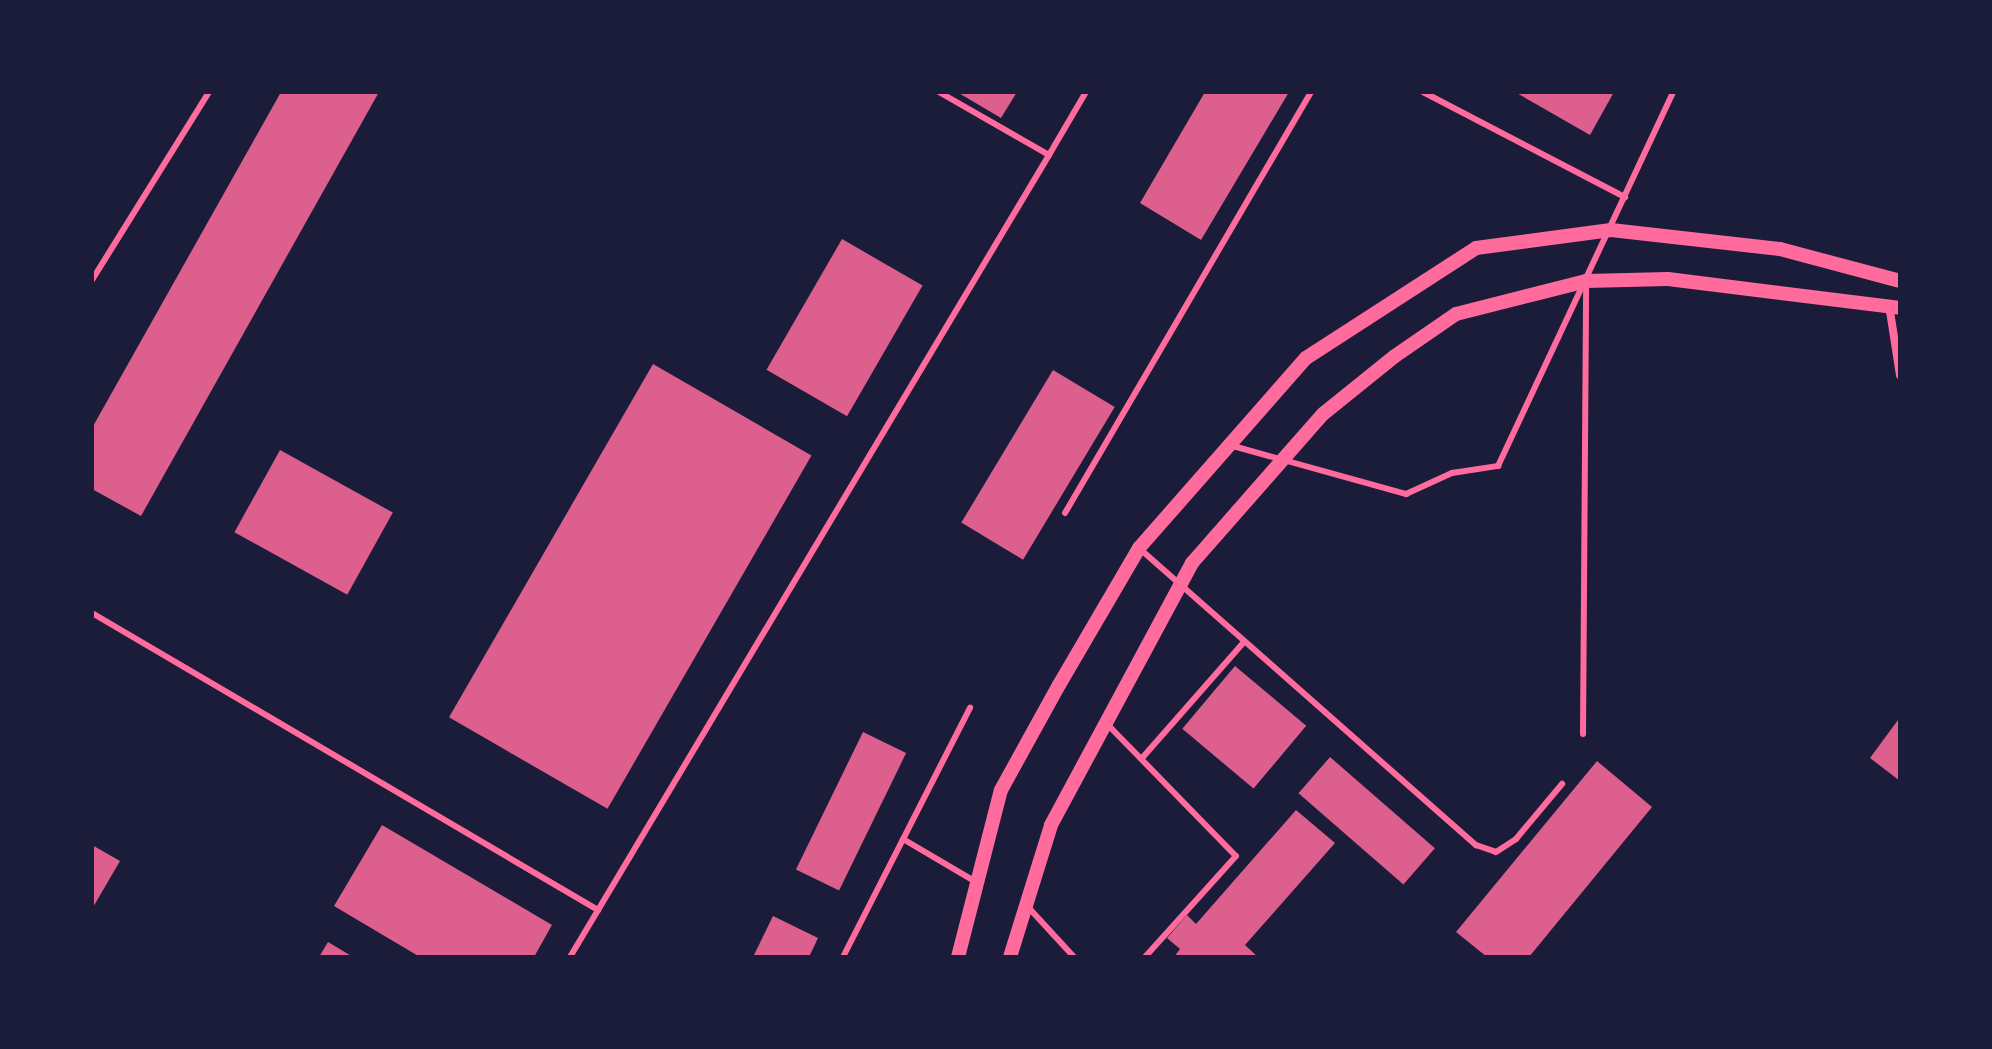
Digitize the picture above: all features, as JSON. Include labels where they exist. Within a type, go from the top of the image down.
[{"type":"street","points":[[958,957],[1001,790],[1139,548],[1225,444],[1306,358],[1476,248],[1611,230],[1808,254],[1899,277],[1895,306],[1900,375]]},
{"type":"street","points":[[1010,957],[1023,901],[1102,720],[1179,585],[1323,414],[1456,314],[1586,281],[1668,279],[1895,306]]},
{"type":"lane","points":[[92,280],[209,92]]},
{"type":"lane","points":[[939,92],[1049,155]]},
{"type":"lane","points":[[570,957],[1086,92]]},
{"type":"lane","points":[[1065,513],[1311,92]]},
{"type":"lane","points":[[1423,92],[1625,197]]},
{"type":"lane","points":[[1225,444],[1406,494],[1452,473],[1498,466],[1673,92]]},
{"type":"lane","points":[[1583,734],[1586,281]]},
{"type":"lane","points":[[1139,548],[1476,845],[1496,852],[1516,839],[1562,784]]},
{"type":"lane","points":[[92,613],[598,910]]},
{"type":"lane","points":[[1143,757],[1244,642]]},
{"type":"lane","points":[[843,957],[970,708]]},
{"type":"lane","points":[[1102,720],[1143,757],[1236,856],[1145,957]]},
{"type":"lane","points":[[903,839],[976,882]]},
{"type":"lane","points":[[1023,901],[1074,957]]},
{"type":"building","points":[[281,92],[379,92],[141,516],[92,489],[92,428]]},
{"type":"building","points":[[957,92],[1017,92],[1001,118]]},
{"type":"building","points":[[1205,92],[1289,92],[1201,240],[1140,203]]},
{"type":"building","points":[[1515,92],[1614,92],[1590,135]]},
{"type":"building","points":[[842,239],[923,285],[847,416],[766,370]]},
{"type":"building","points":[[653,364],[811,455],[607,809],[449,717]]},
{"type":"building","points":[[1053,370],[1115,407],[1023,560],[961,523]]},
{"type":"building","points":[[280,450],[393,513],[347,595],[234,532]]},
{"type":"building","points":[[1235,666],[1306,726],[1254,789],[1182,729]]},
{"type":"building","points":[[1898,720],[1900,722],[1900,781],[1870,758]]},
{"type":"building","points":[[863,732],[906,753],[839,891],[796,870]]},
{"type":"building","points":[[1330,757],[1435,848],[1403,884],[1299,793]]},
{"type":"building","points":[[1597,761],[1652,807],[1529,957],[1487,957],[1456,932]]},
{"type":"building","points":[[1296,810],[1335,843],[1245,945],[1258,957],[1174,957],[1180,949],[1167,938],[1187,915],[1196,924]]},
{"type":"building","points":[[382,825],[552,925],[534,957],[420,957],[334,906]]},
{"type":"building","points":[[92,845],[120,861],[92,909]]},
{"type":"building","points":[[773,916],[818,938],[809,957],[753,957]]},
{"type":"building","points":[[328,942],[353,957],[319,957]]}]
